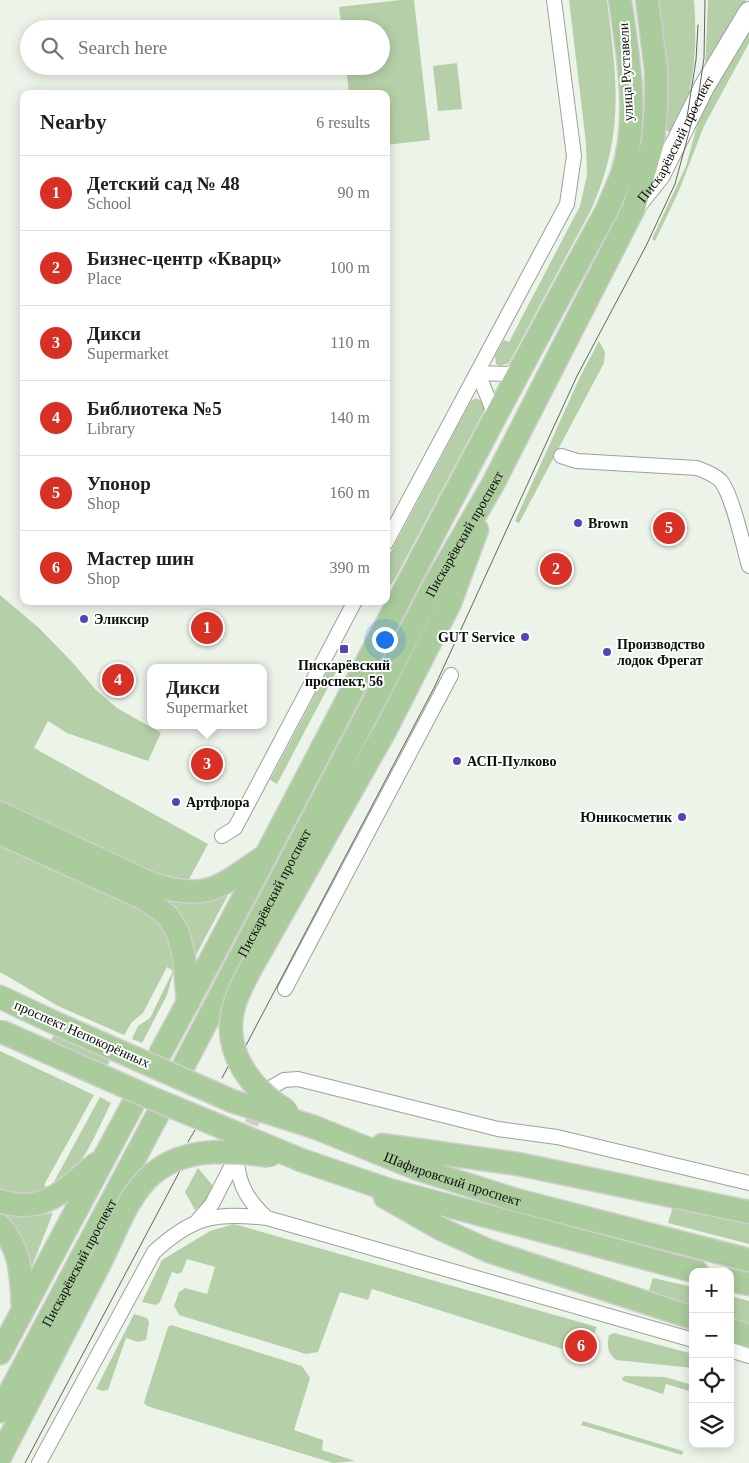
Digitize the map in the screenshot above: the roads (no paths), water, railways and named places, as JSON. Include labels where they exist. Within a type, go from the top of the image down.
[{"type":"main road","name":"улица Руставели","points":[[620,0],[631,103],[629,140],[622,173]]},
{"type":"main road","name":"улица Руставели","points":[[634,208],[653,142],[656,105],[656,70],[647,0]]},
{"type":"main road","name":"Пискарёвский проспект","points":[[186,1062],[435,584],[493,484],[634,208],[660,174],[704,87],[749,12]]},
{"type":"main road","name":"Пискарёвский проспект","points":[[162,1062],[188,1003],[268,854],[518,369],[607,210],[622,173]]},
{"type":"main road","points":[[314,1127],[263,1096],[254,1086],[241,1066],[232,1040],[231,1023],[234,1005],[263,947],[385,731],[450,602],[493,484]]},
{"type":"main road","points":[[0,812],[152,884],[177,892],[196,894],[223,885],[268,854]]},
{"type":"main road","points":[[0,833],[145,900],[168,916],[178,933],[180,941],[188,1003]]},
{"type":"main road","name":"проспект Непокорённых","points":[[0,997],[162,1062]]},
{"type":"main road","points":[[0,1031],[147,1105]]},
{"type":"main road","name":"Шафировский проспект","points":[[162,1062],[232,1101],[314,1127],[418,1169],[507,1197],[749,1260]]},
{"type":"main road","name":"Пискарёвский проспект","points":[[0,1353],[104,1157],[147,1105]]},
{"type":"main road","name":"Пискарёвский проспект","points":[[0,1411],[147,1105]]},
{"type":"main road","name":"Шафировский проспект","points":[[147,1105],[338,1174],[389,1190],[689,1270]]},
{"type":"main road","points":[[346,1139],[518,1164],[675,1195],[749,1212]]},
{"type":"main road","points":[[0,1457],[136,1193],[147,1179],[168,1164],[199,1153],[216,1150],[301,1160]]},
{"type":"main road","points":[[0,1201],[28,1206],[54,1199],[104,1157]]},
{"type":"main road","points":[[338,1174],[441,1229],[489,1251],[689,1317]]},
{"type":"main road","points":[[0,1226],[11,1238],[18,1258],[23,1309]]},
{"type":"main road","points":[[734,1281],[749,1284]]},
{"type":"main road","points":[[734,1331],[749,1336]]},
{"type":"street","points":[[390,537],[554,231],[571,191],[574,156],[554,0]]},
{"type":"street","points":[[478,373],[508,374],[518,369]]},
{"type":"street","points":[[478,373],[492,408],[491,421]]},
{"type":"street","points":[[561,456],[577,461],[697,468],[710,474],[720,481],[728,496],[749,566]]},
{"type":"street","points":[[222,836],[236,828],[353,605]]},
{"type":"street","points":[[285,989],[451,674]]},
{"type":"street","points":[[272,1087],[284,1080],[298,1079],[498,1130],[558,1137],[749,1183]]},
{"type":"street","points":[[196,1222],[212,1204],[231,1167],[237,1162],[242,1188],[258,1210],[267,1218]]},
{"type":"street","points":[[39,1463],[154,1252],[172,1235],[196,1222],[213,1216],[229,1215],[267,1218],[689,1339]]},
{"type":"street","points":[[734,1351],[749,1356]]},
{"type":"tunnel","points":[[133,1104],[161,1052]]},
{"type":"tunnel","points":[[158,1114],[185,1063]]},
{"type":"tunnel","points":[[244,1144],[259,1104]]},
{"type":"tram line","points":[[243,1051],[435,686],[577,376],[646,246],[675,184],[698,99],[704,58],[705,0]]},
{"type":"tram line","points":[[687,117],[696,60],[698,25]]},
{"type":"tram line","points":[[222,1078],[230,1063]]},
{"type":"tram line","points":[[188,1142],[195,1130]]},
{"type":"tram line","points":[[25,1463],[182,1167]]},
{"type":"place","name":"Brown","points":[[578,523]]},
{"type":"place","name":"Упонор","points":[[669,528]]},
{"type":"place","name":"Бизнес-центр «Кварц»","points":[[556,569]]},
{"type":"place","name":"Эликсир","points":[[84,619]]},
{"type":"place","name":"Детский сад № 48","points":[[207,628]]},
{"type":"place","name":"GUT Service","points":[[525,637]]},
{"type":"place","name":"Пискарёвский проспект, 56","points":[[344,649]]},
{"type":"place","name":"Производство лодок Фрегат","points":[[607,652]]},
{"type":"place","name":"Библиотека №5","points":[[118,680]]},
{"type":"place","name":"АСП-Пулково","points":[[457,761]]},
{"type":"place","name":"Дикси","points":[[207,764]]},
{"type":"place","name":"Артфлора","points":[[176,802]]},
{"type":"place","name":"Юникосметик","points":[[682,817]]},
{"type":"place","name":"Мастер шин","points":[[581,1346]]}]
